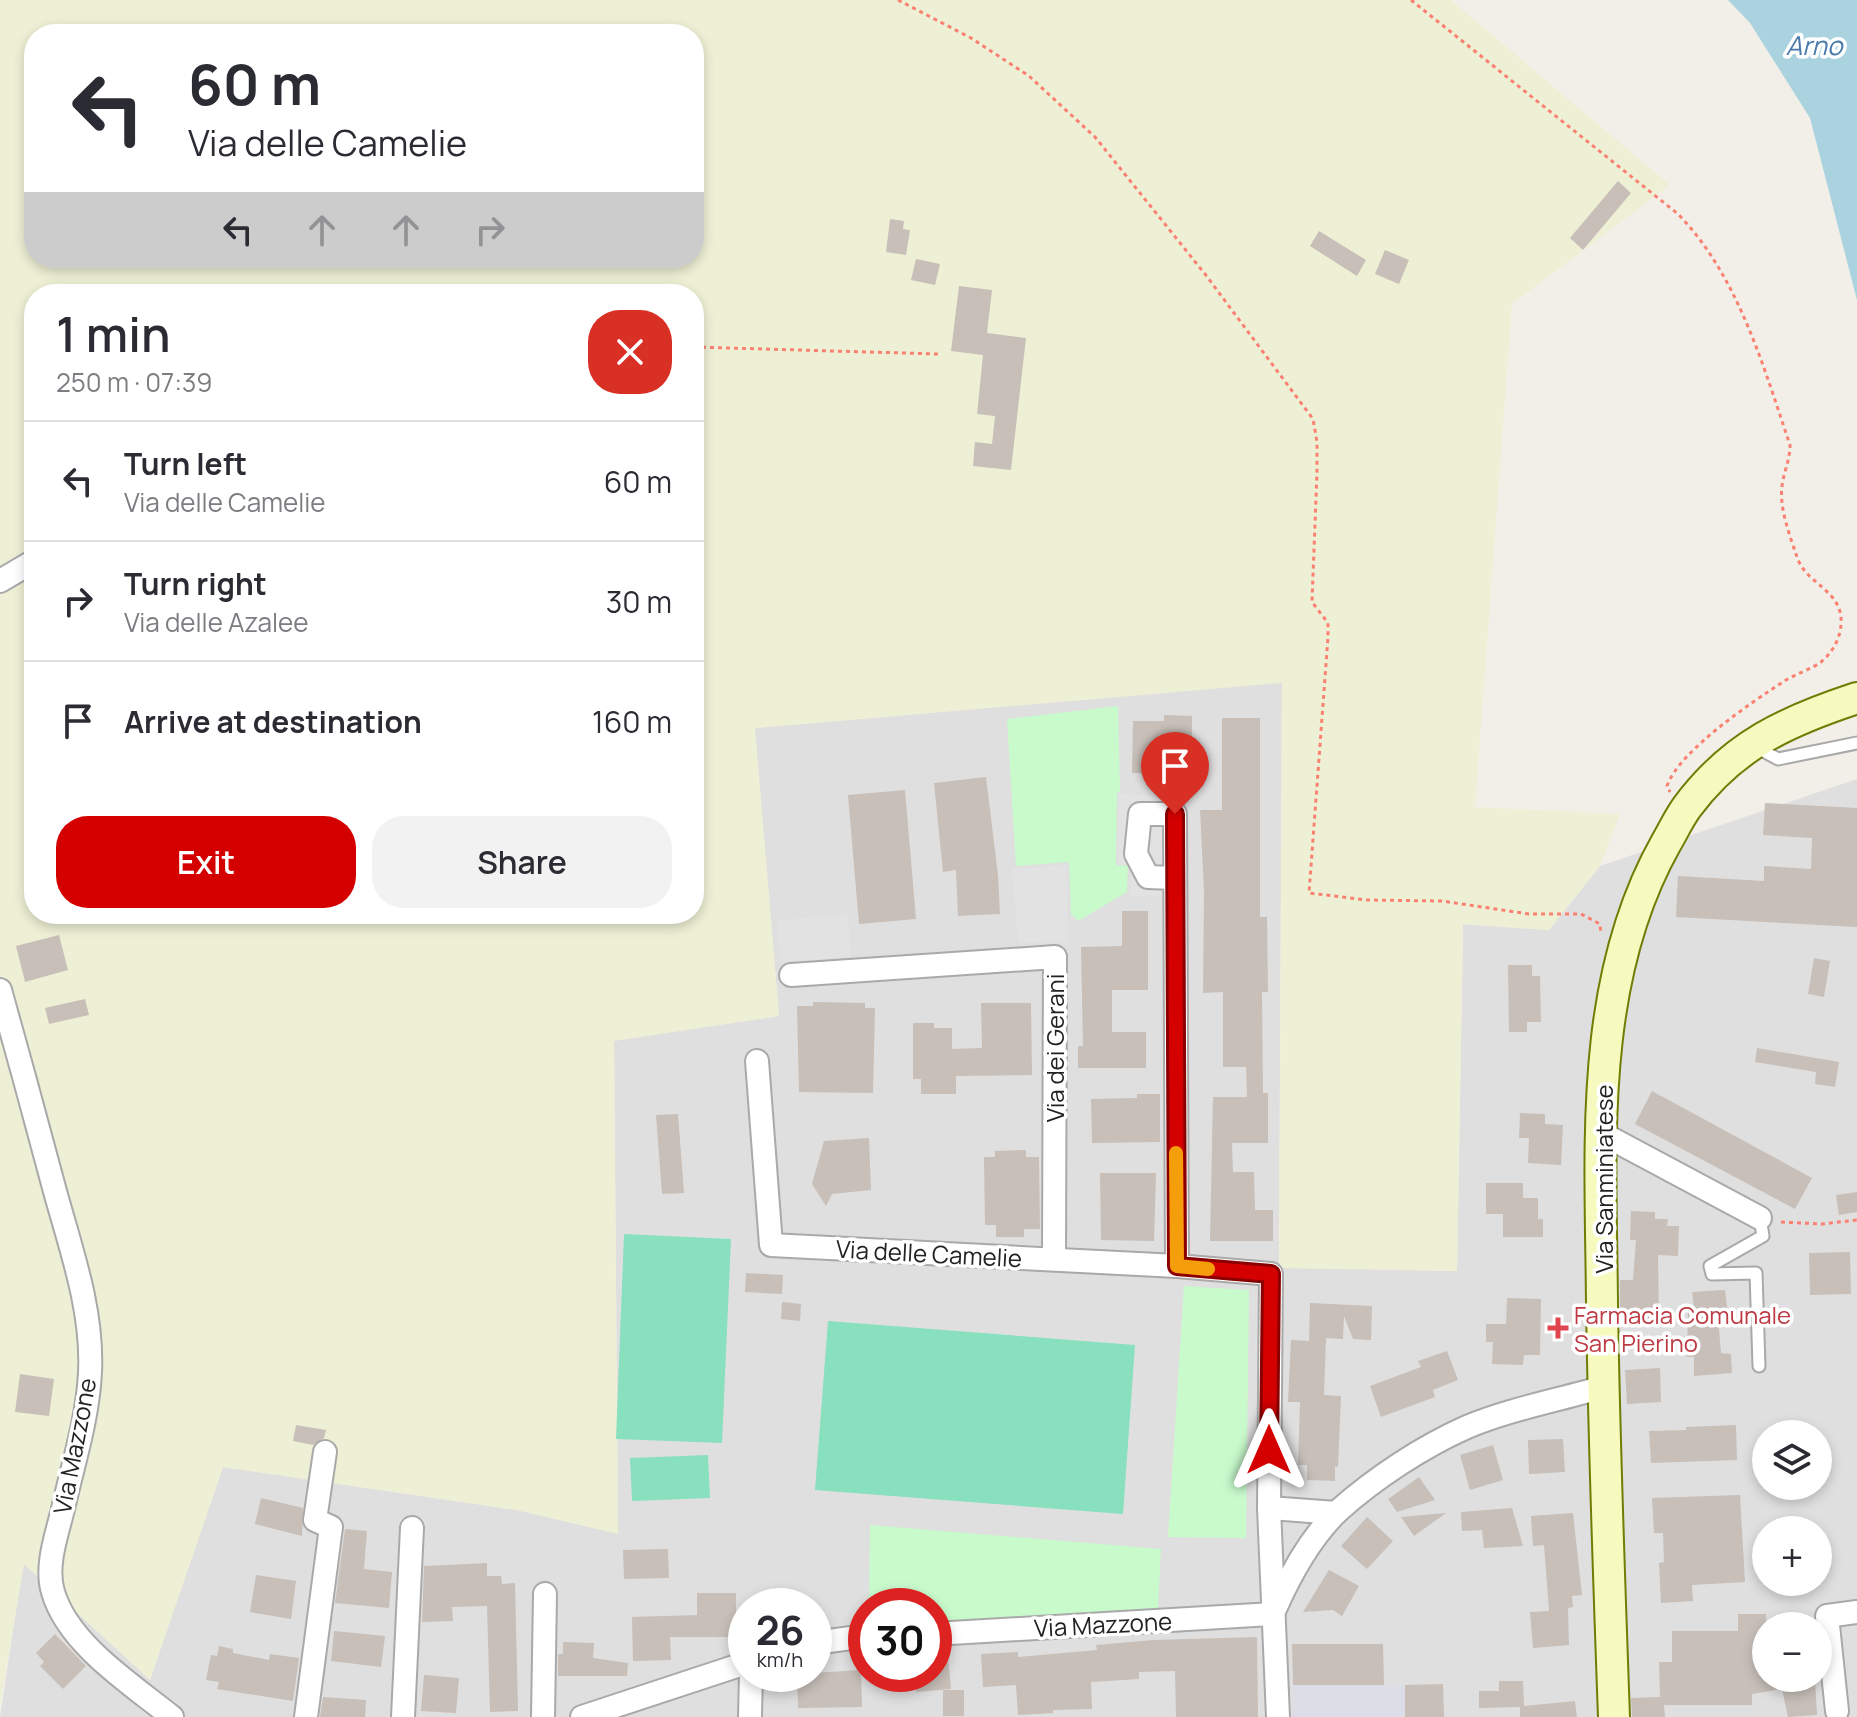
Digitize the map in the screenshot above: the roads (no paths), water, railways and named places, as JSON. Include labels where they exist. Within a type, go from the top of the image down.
[{"type":"street","points":[[0,581],[24,567]]},
{"type":"street","name":"Via Sanminiatese","points":[[1614,1717],[1603,1387],[1601,1133],[1606,1044],[1621,957],[1652,868],[1686,808],[1715,775],[1761,737],[1813,713],[1857,698]]},
{"type":"street","points":[[1174,878],[1177,1266]]},
{"type":"street","name":"Via dei Gerani","points":[[791,975],[1055,957],[1054,1259]]},
{"type":"street","name":"Via Mazzone","points":[[0,990],[80,1280],[89,1331],[90,1373],[85,1415],[51,1557],[52,1589],[61,1614],[79,1639],[172,1717]]},
{"type":"street","name":"Via delle Camelie","points":[[757,1061],[771,1245],[1177,1266],[1271,1274],[1269,1508]]},
{"type":"street","points":[[1601,1133],[1760,1218]]},
{"type":"street","points":[[1273,1614],[1305,1552],[1336,1513],[1384,1476],[1424,1449],[1468,1427],[1603,1387]]},
{"type":"street","points":[[306,1717],[331,1527],[315,1520],[325,1452]]},
{"type":"street","points":[[1278,1717],[1269,1508],[1336,1513]]},
{"type":"street","points":[[403,1717],[412,1528]]},
{"type":"street","points":[[543,1717],[545,1594]]},
{"type":"street","points":[[1837,1711],[1827,1616],[1857,1612]]},
{"type":"street","name":"Via Mazzone","points":[[952,1633],[1273,1614]]},
{"type":"street","points":[[582,1717],[728,1669]]},
{"type":"street","points":[[750,1717],[751,1692]]},
{"type":"lane","points":[[1761,737],[1765,752],[1778,759],[1857,743]]},
{"type":"lane","points":[[1759,1366],[1756,1273],[1712,1274],[1710,1266],[1763,1236],[1760,1218]]},
{"type":"water","name":"Arno","points":[[1728,0],[1857,0],[1857,300],[1810,118],[1750,23]]},
{"type":"place","name":"Farmacia Comunale San Pierino","points":[[1558,1328]]}]
